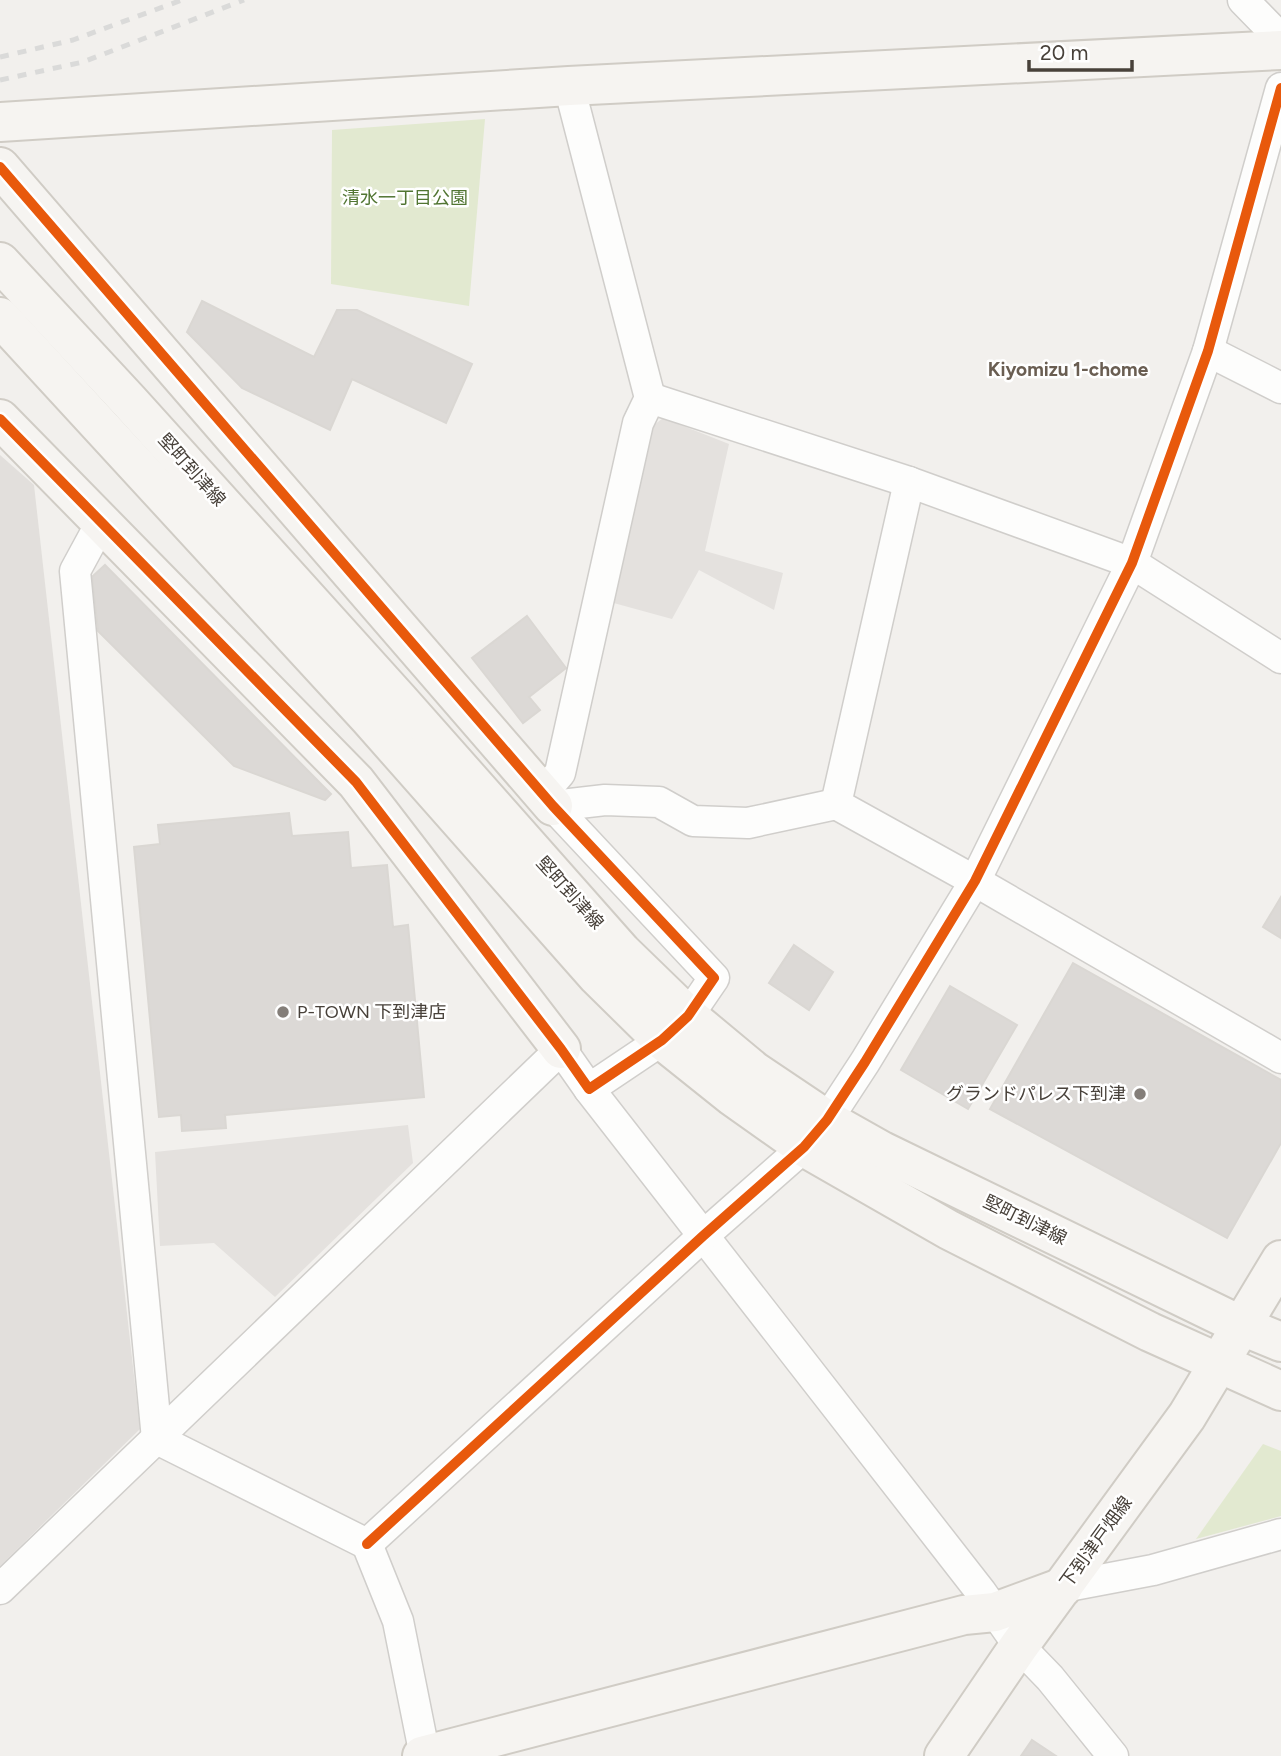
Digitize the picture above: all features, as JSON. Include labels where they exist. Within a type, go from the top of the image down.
[{"type":"street","points":[[1244,0],[1281,39]]},
{"type":"street","points":[[0,122],[569,86],[1281,50]]},
{"type":"street","points":[[547,800],[560,773],[638,423],[650,398],[569,86]]},
{"type":"street","points":[[367,1544],[815,1134],[865,1062],[975,881],[1132,563],[1208,351],[1281,88]]},
{"type":"street","points":[[0,167],[547,800],[714,978],[675,1028],[589,1089]]},
{"type":"street","name":"堅町到津線","points":[[0,261],[129,401],[384,709]]},
{"type":"street","name":"堅町到津線","points":[[0,317],[622,952],[675,1028],[732,1096],[815,1134],[882,1151],[1242,1326],[1281,1342]]},
{"type":"street","points":[[1208,351],[1281,388]]},
{"type":"street","points":[[650,398],[909,482],[1132,563],[1281,658]]},
{"type":"street","points":[[0,419],[356,782],[1019,1646],[1050,1678],[1113,1756]]},
{"type":"street","points":[[836,804],[909,482]]},
{"type":"street","points":[[101,523],[75,571],[157,1439]]},
{"type":"street","points":[[547,800],[659,802],[693,821],[748,823],[836,804],[1281,1058]]},
{"type":"street","points":[[0,1589],[561,1049]]},
{"type":"street","name":"堅町到津線","points":[[815,1134],[949,1230],[1150,1332],[1281,1391]]},
{"type":"street","name":"下到津戸畑線","points":[[944,1756],[1019,1646],[1187,1416],[1281,1260]]},
{"type":"street","points":[[157,1439],[367,1544],[398,1621],[424,1756],[964,1615],[995,1612],[1063,1587],[1153,1570],[1281,1534]]},
{"type":"shaded area","points":[[663,418],[729,444],[705,551],[783,573],[774,610],[699,570],[672,619],[610,602],[649,429]]},
{"type":"shaded area","points":[[0,455],[34,485],[140,1429],[0,1566]]},
{"type":"shaded area","points":[[408,1125],[413,1163],[275,1297],[214,1243],[160,1246],[155,1152]]},
{"type":"green space","name":"清水一丁目公園","points":[[485,119],[469,306],[331,284],[332,130]]},
{"type":"green space","points":[[1263,1444],[1281,1451],[1281,1516],[1196,1539]]},
{"type":"building","points":[[202,301],[314,357],[337,310],[357,310],[472,364],[446,423],[352,379],[330,430],[242,388],[187,332]]},
{"type":"building","points":[[105,565],[331,794],[325,800],[234,766],[98,631],[92,577]]},
{"type":"building","points":[[527,616],[566,668],[529,697],[540,710],[523,723],[472,658]]},
{"type":"building","name":"P-TOWN 下到津店","points":[[289,813],[292,836],[348,832],[351,868],[387,865],[393,927],[408,925],[424,1097],[225,1115],[226,1128],[182,1131],[181,1115],[159,1117],[134,847],[160,844],[158,825]]},
{"type":"building","points":[[1281,897],[1281,938],[1263,927]]},
{"type":"building","points":[[794,945],[833,972],[809,1010],[769,983]]},
{"type":"building","name":"グランドパレス下到津","points":[[1073,963],[1281,1080],[1281,1143],[1227,1238],[990,1109]]},
{"type":"building","points":[[950,986],[1017,1025],[968,1109],[901,1070]]},
{"type":"building","points":[[1032,1740],[1056,1756],[1021,1756]]},
{"type":"railway","points":[[0,57],[73,40],[182,0]]},
{"type":"railway","points":[[0,80],[83,62],[244,0]]},
{"type":"cycle path","points":[[367,1544],[804,1147],[827,1120],[865,1062],[975,881],[1132,563],[1208,351],[1281,88]]},
{"type":"cycle path","points":[[0,167],[553,806],[714,978],[688,1016],[662,1040],[589,1089],[356,782],[0,419]]},
{"type":"place","name":"P-TOWN 下到津店","points":[[283,1012]]},
{"type":"place","name":"グランドパレス下到津","points":[[1140,1094]]},
{"type":"district","name":"Kiyomizu 1-chome","points":[[1068,369]]}]
